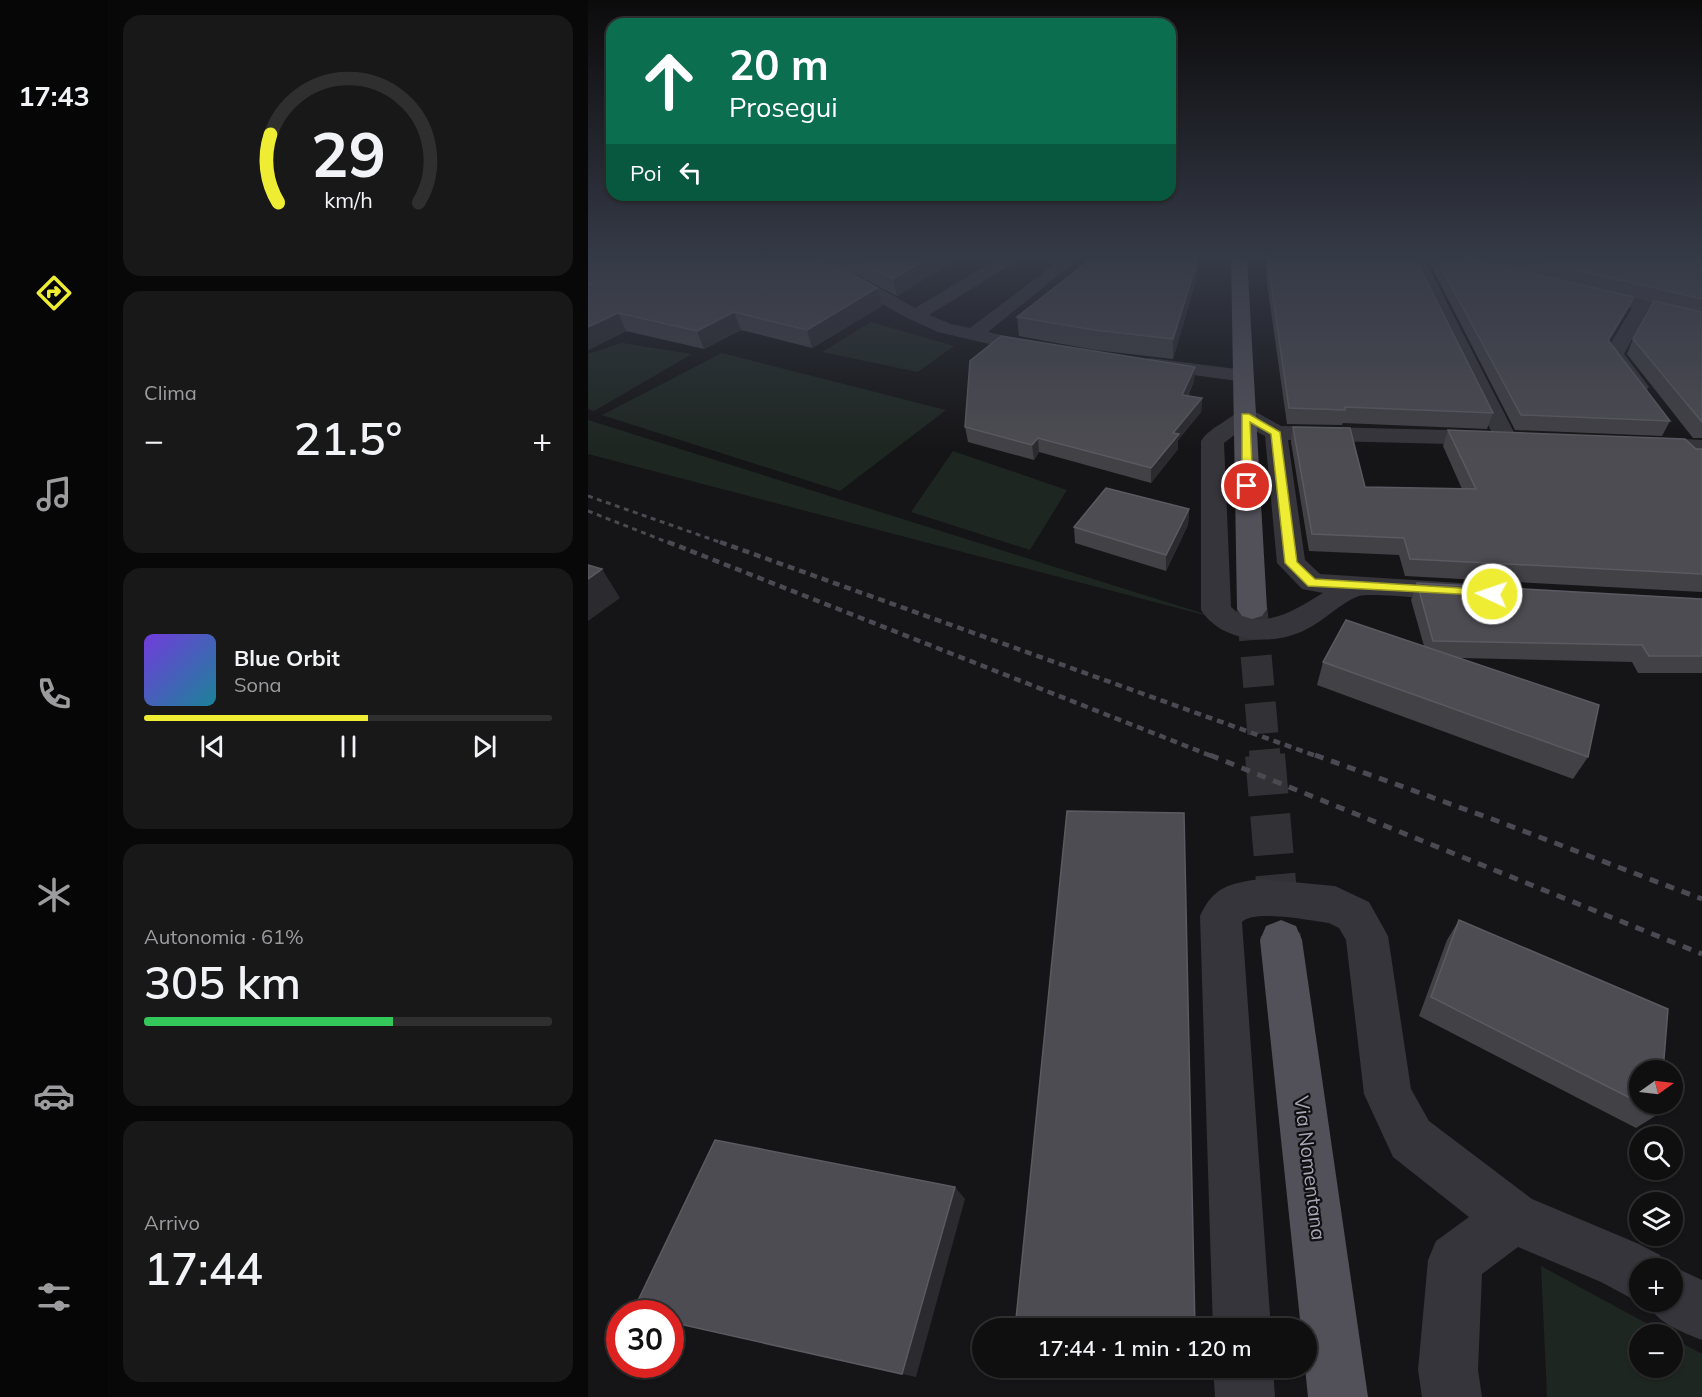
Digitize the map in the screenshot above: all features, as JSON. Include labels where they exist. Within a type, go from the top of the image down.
[{"type":"main road","points":[[1242,321],[1252,609]]},
{"type":"main road","name":"Via Nomentana","points":[[1281,940],[1338,1397]]},
{"type":"street","points":[[930,321],[945,328],[973,335],[1054,352]]},
{"type":"street","points":[[973,335],[991,321]]},
{"type":"street","points":[[1449,321],[1466,360],[1506,438]]},
{"type":"street","points":[[1633,321],[1614,354],[1649,400]]},
{"type":"street","points":[[1137,362],[1244,376]]},
{"type":"street","points":[[1353,587],[1293,624],[1268,629],[1238,626],[1227,621],[1216,610],[1212,441],[1245,416],[1276,432],[1529,439]]},
{"type":"street","points":[[1276,432],[1291,563],[1312,583],[1481,593]]},
{"type":"street","points":[[1624,443],[1685,440],[1702,469]]},
{"type":"street","points":[[1241,1318],[1221,916],[1234,902],[1258,897],[1335,905],[1354,915],[1367,936],[1388,1094],[1411,1139],[1513,1218],[1629,1268]]},
{"type":"street","points":[[1452,1397],[1448,1370],[1455,1260],[1513,1218]]},
{"type":"street","points":[[1683,1301],[1702,1312]]},
{"type":"street","points":[[1244,1378],[1245,1397]]},
{"type":"shaded area","points":[[871,322],[954,346],[918,372],[822,352]]},
{"type":"shaded area","points":[[622,343],[692,354],[594,411],[588,409],[588,354]]},
{"type":"shaded area","points":[[722,353],[946,410],[840,491],[602,415]]},
{"type":"shaded area","points":[[588,420],[1227,621],[588,454]]},
{"type":"shaded area","points":[[953,451],[1067,490],[1030,550],[911,512]]},
{"type":"shaded area","points":[[1541,1266],[1648,1324],[1629,1324],[1629,1378],[1683,1378],[1683,1344],[1702,1354],[1702,1397],[1547,1397]]},
{"type":"building","points":[[588,321],[600,321],[588,327]]},
{"type":"building","points":[[654,321],[716,321],[697,331]]},
{"type":"building","points":[[771,321],[822,321],[807,330]]},
{"type":"building","points":[[1042,321],[1179,321],[1173,339]]},
{"type":"building","points":[[1277,321],[1447,321],[1493,413],[1345,407],[1345,410],[1289,408]]},
{"type":"building","points":[[1470,321],[1619,321],[1608,340],[1670,421],[1521,415]]},
{"type":"building","points":[[1643,321],[1702,321],[1702,422],[1633,339]]},
{"type":"building","points":[[1001,336],[1195,367],[1182,395],[1202,398],[1173,433],[1179,434],[1151,468],[1038,438],[1032,445],[965,427],[970,361]]},
{"type":"building","points":[[1293,427],[1350,428],[1365,487],[1476,489],[1448,430],[1685,439],[1696,449],[1702,449],[1702,574],[1410,559],[1404,538],[1312,534]]},
{"type":"building","points":[[1106,488],[1189,509],[1166,555],[1074,527]]},
{"type":"building","points":[[588,565],[602,569],[588,579]]},
{"type":"building","points":[[1417,583],[1702,599],[1702,656],[1649,656],[1642,645],[1433,641]]},
{"type":"building","points":[[1346,620],[1599,705],[1588,757],[1323,662]]},
{"type":"building","points":[[1067,811],[1184,813],[1195,1318],[1016,1318]]},
{"type":"building","points":[[1459,920],[1668,1009],[1664,1060],[1629,1060],[1629,1097],[1431,997]]},
{"type":"building","points":[[715,1140],[955,1187],[902,1374],[684,1325],[684,1300],[638,1300]]},
{"type":"tunnel","points":[[1252,609],[1265,757]]},
{"type":"tunnel","points":[[1265,755],[1281,940]]},
{"type":"railway","points":[[588,496],[725,544]]},
{"type":"railway","points":[[588,511],[672,544]]},
{"type":"railway","points":[[668,542],[1214,757]]},
{"type":"railway","points":[[720,542],[1319,757]]},
{"type":"railway","points":[[1210,755],[1702,954]]},
{"type":"railway","points":[[1315,755],[1702,899]]},
{"type":"route","points":[[1247,486],[1245,416],[1276,432],[1291,563],[1312,583],[1492,594]]}]
